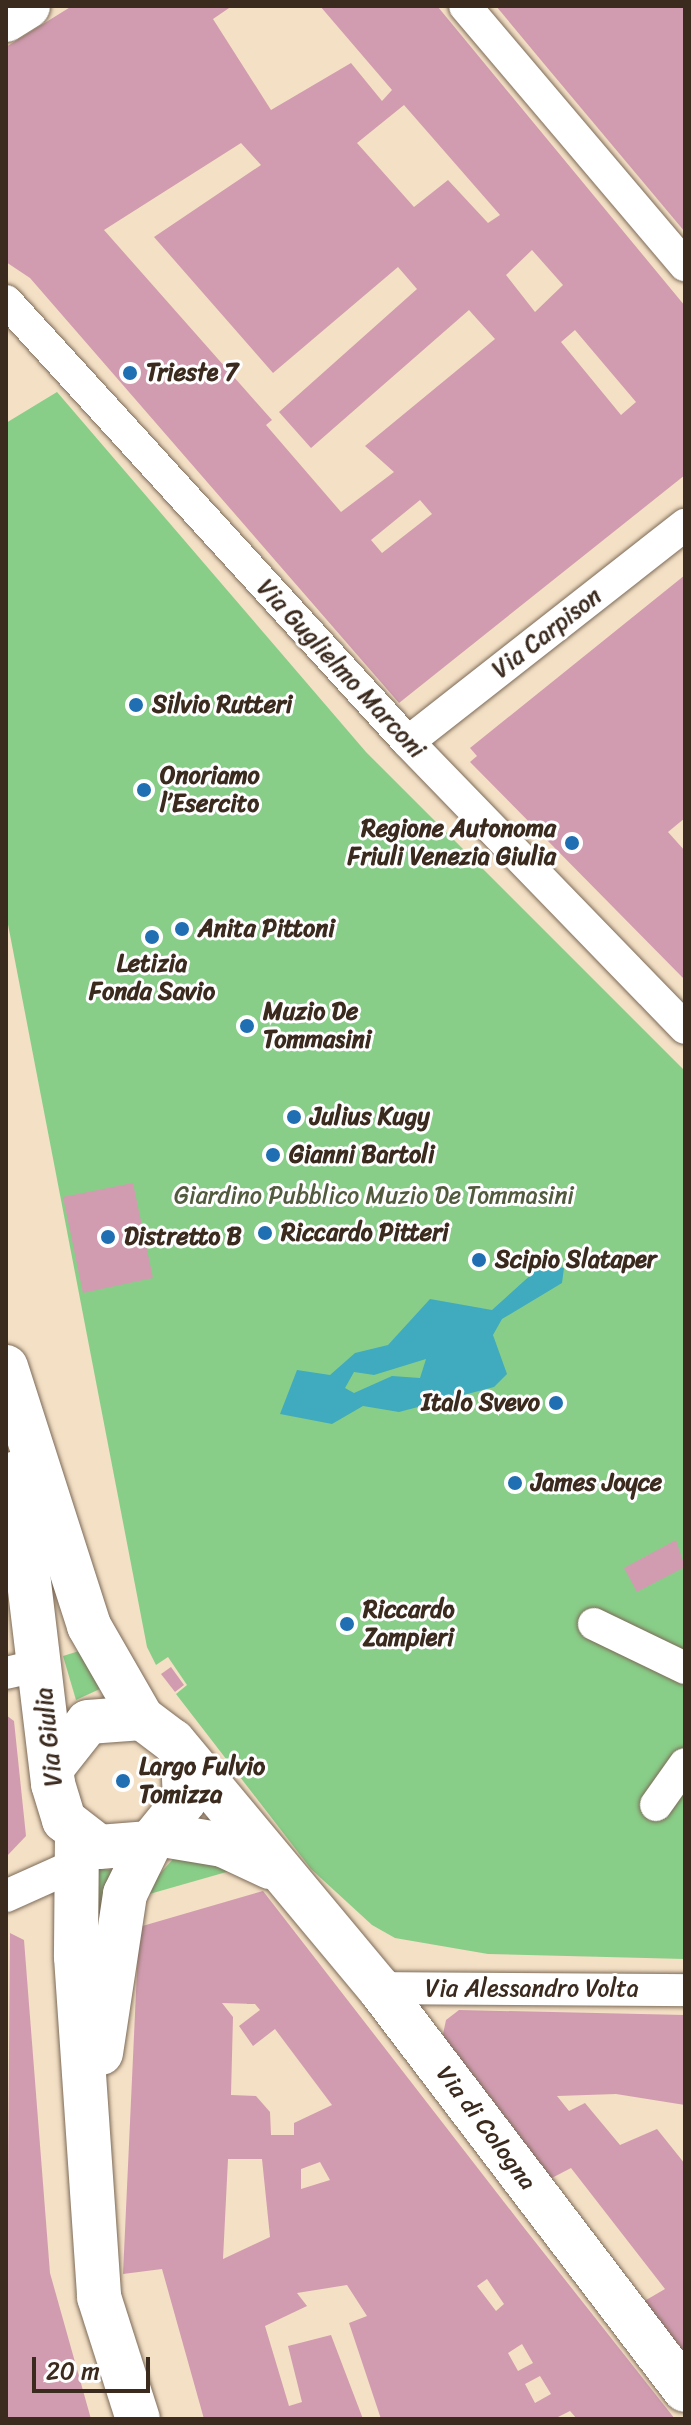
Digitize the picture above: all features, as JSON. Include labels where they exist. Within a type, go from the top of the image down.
[{"type":"main road","points":[[6,20],[28,6]]},
{"type":"main road","points":[[6,1367],[89,1626],[142,1718],[183,1757],[185,1800],[156,1839],[112,1849],[76,1850]]},
{"type":"main road","name":"Via Giulia","points":[[6,1399],[24,1669],[55,1764],[56,1803],[76,1850],[99,2297],[138,2419]]},
{"type":"main road","points":[[55,1764],[88,1722],[142,1718]]},
{"type":"main road","name":"Via di Cologna","points":[[183,1757],[379,1988],[685,2390]]},
{"type":"main road","name":"Via Giulia","points":[[91,2119],[125,1894],[156,1839]]},
{"type":"main road","name":"Via di Cologna","points":[[156,1839],[223,1845],[279,1872]]},
{"type":"street","points":[[465,6],[685,265]]},
{"type":"street","name":"Via Guglielmo Marconi","points":[[6,301],[408,742],[685,1028]]},
{"type":"street","name":"Via Carpison","points":[[408,742],[685,525]]},
{"type":"street","points":[[594,1624],[685,1668]]},
{"type":"street","points":[[656,1805],[685,1764]]},
{"type":"street","points":[[6,1896],[76,1850]]},
{"type":"street","name":"Via Alessandro Volta","points":[[379,1988],[685,1990]]},
{"type":"green space","name":"Giardino Pubblico Muzio De Tommasini","points":[[57,392],[366,752],[685,1071],[685,1959],[488,1954],[395,1938],[372,1925],[311,1869],[176,1694],[187,1685],[168,1657],[156,1665],[147,1647],[6,914],[6,423]]},
{"type":"green space","points":[[79,1651],[102,1688],[76,1700],[63,1656]]},
{"type":"green space","points":[[174,1858],[244,1867],[139,1897]]},
{"type":"green space","points":[[91,1867],[116,1871],[100,1950]]},
{"type":"water","points":[[544,1263],[564,1268],[562,1283],[502,1319],[493,1335],[507,1374],[494,1387],[399,1412],[363,1406],[332,1424],[280,1414],[297,1370],[330,1375],[355,1353],[388,1345],[430,1299],[492,1310]],"holes":[[[426,1359],[420,1378],[392,1376],[354,1393],[345,1388],[354,1372],[374,1375]]]},
{"type":"building","points":[[72,6],[232,6],[213,19],[271,110],[351,63],[382,101],[392,90],[320,6],[438,7],[685,306],[685,475],[399,703],[30,278],[6,262],[6,47]],"holes":[[[404,105],[500,215],[488,223],[448,180],[414,207],[357,143]],[[241,143],[261,165],[154,237],[273,373],[398,267],[417,289],[279,412],[311,448],[469,310],[495,339],[365,446],[394,472],[341,512],[266,425],[272,420],[104,230]],[[532,250],[563,285],[535,312],[506,275]],[[575,330],[636,402],[621,415],[561,342]],[[420,500],[432,514],[382,553],[371,540]]]},
{"type":"building","points":[[496,6],[685,6],[685,232],[545,65]]},
{"type":"building","points":[[685,575],[685,818],[668,832],[685,851],[685,980],[470,762],[477,756],[470,748]]},
{"type":"building","name":"Distretto B","points":[[133,1183],[153,1278],[83,1293],[63,1197]]},
{"type":"building","points":[[676,1540],[685,1567],[637,1592],[624,1568]]},
{"type":"building","points":[[171,1667],[184,1685],[175,1692],[161,1674]]},
{"type":"building","points":[[6,1715],[14,1721],[26,1836],[6,1857]]},
{"type":"building","points":[[263,1891],[675,2419],[577,2419],[570,2411],[554,2419],[381,2419],[349,2323],[367,2316],[347,2285],[297,2293],[307,2306],[265,2326],[289,2406],[302,2402],[288,2346],[331,2335],[363,2419],[204,2419],[162,2269],[123,2274],[139,1927]],"holes":[[[222,2003],[255,2004],[260,2010],[239,2026],[253,2046],[275,2029],[332,2105],[294,2123],[294,2135],[271,2135],[270,2112],[256,2096],[231,2095],[233,2017]],[[228,2159],[262,2159],[270,2237],[223,2259]],[[320,2162],[330,2180],[301,2189],[301,2169]],[[487,2279],[504,2304],[496,2311],[477,2286]],[[522,2344],[533,2363],[518,2371],[508,2353]],[[540,2376],[551,2394],[535,2403],[525,2384]]]},
{"type":"building","points":[[10,1933],[24,1940],[50,2273],[91,2419],[6,2419]]},
{"type":"building","points":[[459,2010],[685,2015],[685,2105],[616,2094],[557,2096],[569,2111],[585,2103],[620,2145],[657,2129],[685,2164],[685,2357],[641,2303],[665,2289],[571,2168],[548,2180],[442,2039],[446,2020]]},
{"type":"place","name":"Trieste 7","points":[[130,373]]},
{"type":"place","name":"Silvio Rutteri","points":[[136,705]]},
{"type":"place","name":"Onoriamo l’Esercito","points":[[144,790]]},
{"type":"place","name":"Regione Autonoma Friuli Venezia Giulia","points":[[572,843]]},
{"type":"place","name":"Anita Pittoni","points":[[182,929]]},
{"type":"place","name":"Letizia Fonda Savio","points":[[152,937]]},
{"type":"place","name":"Muzio De Tommasini","points":[[247,1026]]},
{"type":"place","name":"Julius Kugy","points":[[294,1117]]},
{"type":"place","name":"Gianni Bartoli","points":[[273,1155]]},
{"type":"place","name":"Riccardo Pitteri","points":[[265,1233]]},
{"type":"place","name":"Distretto B","points":[[108,1237]]},
{"type":"place","name":"Scipio Slataper","points":[[479,1260]]},
{"type":"place","name":"Italo Svevo","points":[[556,1403]]},
{"type":"place","name":"James Joyce","points":[[515,1483]]},
{"type":"place","name":"Riccardo Zampieri","points":[[347,1624]]},
{"type":"place","name":"Largo Fulvio Tomizza","points":[[123,1781]]}]
